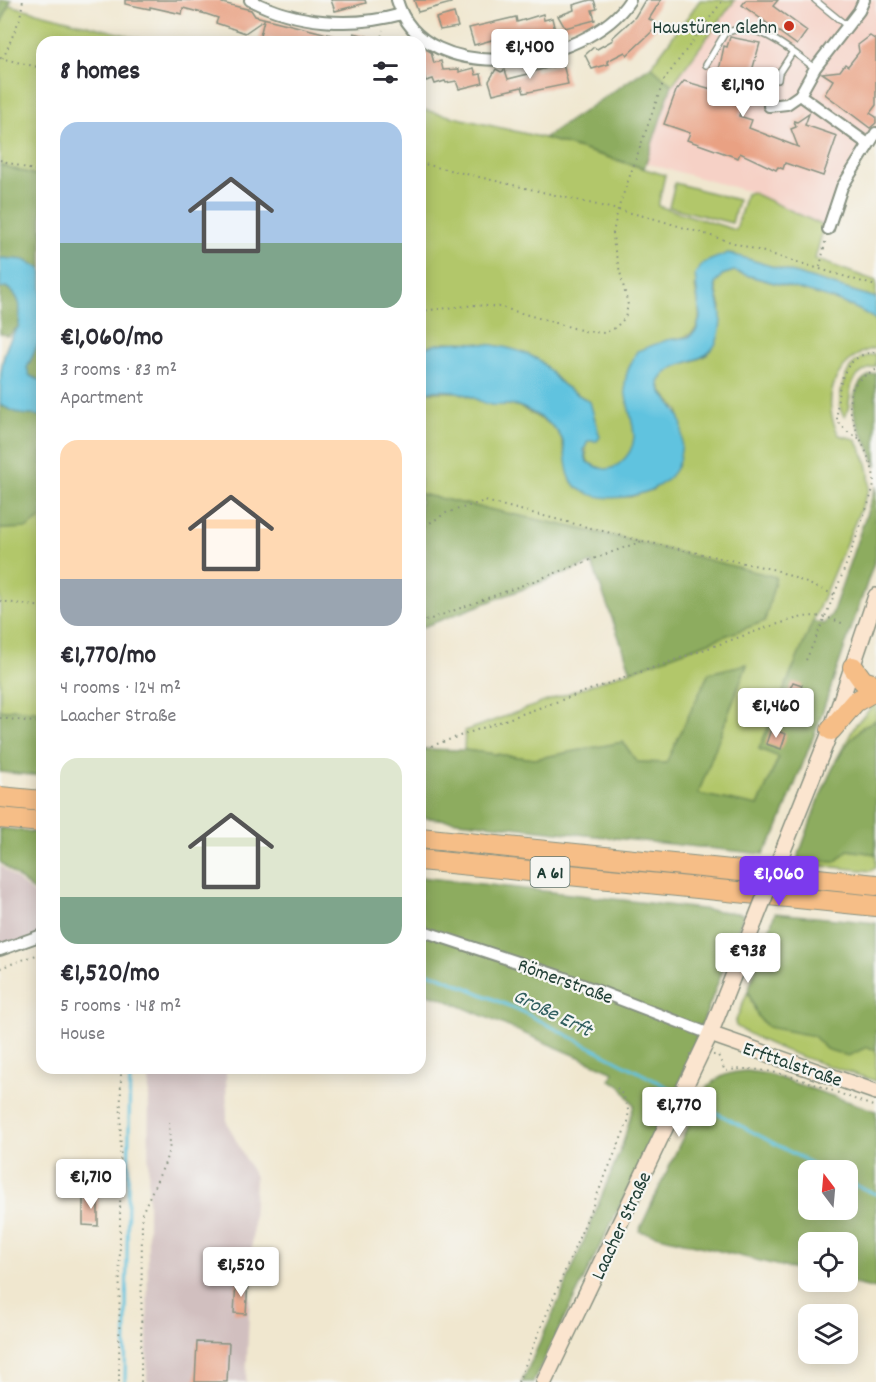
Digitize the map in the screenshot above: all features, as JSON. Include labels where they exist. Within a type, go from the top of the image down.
[{"type":"highway","points":[[853,667],[876,669]]},
{"type":"highway","points":[[853,667],[863,681],[876,685]]},
{"type":"highway","points":[[831,730],[855,702],[876,690]]},
{"type":"highway","points":[[0,797],[36,800]]},
{"type":"highway","points":[[0,818],[36,821]]},
{"type":"highway","name":"A 61","points":[[426,839],[876,885]]},
{"type":"highway","name":"A 61","points":[[426,861],[876,906]]},
{"type":"main road","name":"Laacher Straße","points":[[544,1382],[710,1034],[831,730],[876,596]]},
{"type":"main road","name":"Erfttalstraße","points":[[710,1034],[876,1092]]},
{"type":"street","points":[[250,0],[324,22],[366,23],[402,14]]},
{"type":"street","points":[[397,0],[402,14],[413,30],[421,36]]},
{"type":"street","points":[[426,40],[437,48],[459,55],[506,59],[545,54],[586,40],[610,22],[630,0]]},
{"type":"street","points":[[769,106],[787,104],[800,95],[815,68],[864,0]]},
{"type":"street","points":[[800,95],[868,144]]},
{"type":"street","points":[[828,229],[842,187],[876,133]]},
{"type":"street","name":"Römerstraße","points":[[426,932],[562,977],[710,1034]]},
{"type":"street","points":[[0,950],[36,937]]},
{"type":"lane","points":[[815,0],[847,26]]},
{"type":"lane","points":[[706,65],[725,33],[732,30],[766,34],[815,68]]},
{"type":"lane","points":[[778,80],[779,73],[792,53]]},
{"type":"path","points":[[23,0],[20,18],[1,58],[36,67]]},
{"type":"path","points":[[426,310],[475,305],[500,307],[584,331],[603,333],[615,328],[625,318],[628,305],[614,247],[613,233],[618,209],[664,81],[723,0]]},
{"type":"path","points":[[0,160],[36,171]]},
{"type":"path","points":[[426,164],[618,209],[876,286]]},
{"type":"path","points":[[819,268],[828,229]]},
{"type":"path","points":[[859,438],[850,434],[837,421],[837,393],[843,372],[864,353],[876,352]]},
{"type":"path","points":[[806,660],[835,595],[874,483],[873,463],[859,438],[850,410],[851,397],[862,378],[876,370]]},
{"type":"path","points":[[426,525],[446,513],[485,501],[642,541],[776,570],[835,595]]},
{"type":"path","points":[[426,622],[642,541]]},
{"type":"path","points":[[0,601],[36,606]]},
{"type":"path","points":[[426,748],[768,627],[810,616],[826,615],[846,625]]},
{"type":"path","points":[[0,718],[36,722]]},
{"type":"path","points":[[0,968],[36,955]]},
{"type":"path","points":[[700,1054],[718,1055],[725,1071],[745,1068],[768,1071],[876,1107]]},
{"type":"path","points":[[119,1382],[121,1074]]},
{"type":"path","points":[[518,1382],[628,1122],[629,1108],[617,1088]]},
{"type":"path","points":[[141,1382],[142,1213],[165,1163],[170,1145],[169,1119]]},
{"type":"shaded area","points":[[736,0],[876,0],[876,124],[838,184],[824,226],[751,192],[646,163],[672,85]]},
{"type":"shaded area","points":[[0,865],[36,896],[36,937],[0,948]]},
{"type":"shaded area","points":[[149,1074],[226,1074],[227,1123],[255,1177],[246,1382],[147,1382]]},
{"type":"green space","points":[[0,0],[11,0],[0,26]]},
{"type":"green space","points":[[700,0],[735,0],[672,85],[651,66]]},
{"type":"green space","points":[[9,5],[130,36],[36,36],[36,175],[0,165],[0,26]]},
{"type":"green space","points":[[651,66],[672,85],[644,168],[544,138]]},
{"type":"green space","points":[[426,110],[544,138],[665,175],[658,206],[736,230],[746,194],[751,192],[824,226],[815,259],[876,281],[876,298],[728,253],[695,287],[699,317],[694,331],[679,338],[667,340],[627,402],[636,429],[634,444],[621,464],[607,470],[588,462],[586,441],[590,402],[563,385],[537,359],[497,346],[446,342],[426,348]]},
{"type":"green space","points":[[0,165],[36,175],[36,266],[24,260],[0,258]]},
{"type":"green space","points":[[675,183],[738,200],[732,223],[669,207]]},
{"type":"green space","points":[[734,271],[827,297],[862,311],[876,320],[876,348],[862,353],[841,370],[831,394],[833,422],[839,435],[855,439],[862,451],[867,463],[869,489],[759,749],[779,756],[758,806],[698,794],[747,665],[709,673],[667,763],[637,762],[623,742],[534,759],[464,750],[465,731],[765,621],[621,538],[426,495],[426,392],[458,392],[489,404],[518,406],[553,426],[561,437],[572,482],[580,490],[630,497],[652,490],[666,480],[677,467],[679,411],[663,393],[659,382],[675,366],[708,354],[721,308],[715,284],[722,275]]},
{"type":"green space","points":[[6,287],[18,299],[20,308],[19,326],[8,336],[0,333],[0,288]]},
{"type":"green space","points":[[36,348],[36,378],[30,376],[27,368]]},
{"type":"green space","points":[[876,354],[876,366],[864,371],[853,382],[845,417],[840,407],[840,400],[848,372],[859,359]]},
{"type":"green space","points":[[876,373],[876,468],[874,458],[856,421],[854,402],[861,382]]},
{"type":"green space","points":[[0,405],[20,414],[36,415],[36,521],[27,528],[0,529]]},
{"type":"green space","points":[[876,486],[876,557],[816,730],[776,833],[763,854],[426,818],[426,749],[464,750],[534,759],[623,742],[637,762],[666,763],[709,673],[747,664],[698,794],[758,806],[779,757],[759,749],[813,621],[824,624],[832,614]]},
{"type":"green space","points":[[426,495],[621,538],[776,577],[765,621],[631,671],[592,563],[426,626]]},
{"type":"green space","points":[[36,521],[36,712],[14,709],[0,711],[0,529],[27,528]]},
{"type":"green space","points":[[876,696],[876,720],[862,727],[835,762],[856,724],[871,708],[869,699]]},
{"type":"green space","points":[[14,709],[36,711],[36,775],[0,772],[0,711]]},
{"type":"green space","points":[[876,720],[876,854],[848,850],[835,862],[797,859],[818,802],[837,761],[848,743],[861,729]]},
{"type":"green space","points":[[0,828],[36,832],[36,893],[0,862]]},
{"type":"green space","points":[[848,850],[876,854],[876,866],[871,871],[796,863],[797,859],[835,862]]},
{"type":"green space","points":[[426,878],[744,914],[677,1090],[533,1382],[522,1382],[565,1287],[622,1146],[634,1105],[620,1085],[610,1080],[614,1072],[439,997],[426,994]]},
{"type":"green space","points":[[775,913],[876,923],[876,1050],[867,1047],[848,1056],[826,1049],[814,1036],[768,1027],[758,1017],[748,991]]},
{"type":"green space","points":[[748,991],[760,1018],[772,1027],[813,1035],[826,1049],[867,1047],[876,1050],[876,1081],[786,1051],[736,1026],[735,1022]]},
{"type":"green space","points":[[747,1071],[768,1074],[876,1111],[876,1289],[858,1285],[858,1232],[798,1232],[798,1271],[639,1231],[705,1090],[714,1081],[729,1074]]},
{"type":"water","points":[[728,253],[876,298],[876,320],[862,311],[827,297],[734,271],[722,275],[715,284],[721,317],[719,335],[714,347],[697,359],[667,372],[659,382],[663,394],[679,415],[682,430],[679,462],[670,476],[660,485],[633,496],[618,498],[590,494],[579,489],[570,479],[562,439],[555,429],[543,419],[515,405],[491,405],[452,391],[426,391],[426,347],[431,345],[478,343],[526,354],[541,362],[563,385],[590,402],[600,437],[597,441],[588,441],[584,450],[587,462],[600,468],[612,468],[620,463],[633,445],[633,426],[625,385],[627,372],[637,351],[667,340],[689,337],[696,331],[700,318],[695,274],[703,263]]},
{"type":"water","points":[[0,258],[24,260],[36,266],[36,348],[27,368],[30,376],[36,378],[36,415],[20,414],[0,405],[2,362],[8,344],[19,326],[20,314],[18,299],[15,295],[6,287],[0,288]]},
{"type":"building","points":[[125,0],[222,0],[222,3],[251,10],[255,16],[336,36],[260,36],[264,20],[245,33],[216,23],[218,18],[183,8],[182,14],[125,4]]},
{"type":"building","points":[[331,0],[365,0],[366,3],[335,11]]},
{"type":"building","points":[[414,0],[451,0],[451,3],[418,12]]},
{"type":"building","points":[[594,0],[597,9],[592,10],[595,20],[565,28],[558,16],[574,10],[573,5]]},
{"type":"building","points":[[645,0],[661,0],[649,19],[659,25],[627,55],[625,52],[607,61],[609,64],[592,69],[585,55],[594,47],[597,49],[613,40],[612,38],[635,17]]},
{"type":"building","points":[[746,0],[778,0],[773,6],[807,31],[797,45],[742,5]]},
{"type":"building","points":[[454,13],[458,27],[440,30],[436,18]]},
{"type":"building","points":[[543,14],[544,20],[552,18],[556,35],[528,43],[526,35],[512,39],[510,46],[505,41],[500,43],[499,38],[474,45],[469,28],[516,17],[517,22]]},
{"type":"building","points":[[870,36],[876,40],[876,105],[870,113],[876,117],[876,123],[870,128],[825,94],[833,80],[822,73],[840,71],[845,64],[848,66],[859,52],[858,45]]},
{"type":"building","points":[[730,37],[760,43],[739,116],[752,120],[749,128],[798,147],[791,129],[796,127],[794,121],[797,122],[809,114],[805,125],[837,136],[823,176],[785,163],[783,169],[778,167],[776,170],[740,153],[738,158],[687,140],[690,133],[664,124],[676,91],[684,81],[715,90],[724,46],[727,47]]},
{"type":"building","points":[[426,49],[431,52],[434,63],[441,61],[443,70],[459,69],[459,72],[474,68],[476,75],[481,74],[483,83],[459,89],[456,81],[435,84],[433,79],[426,81]]},
{"type":"building","points":[[563,64],[568,84],[524,93],[522,87],[493,94],[489,81],[496,69],[501,72],[505,70],[508,79],[528,74],[533,65],[535,71]]},
{"type":"building","points":[[793,682],[802,685],[798,697],[788,693]]},
{"type":"building","points":[[771,729],[786,734],[781,749],[766,744]]},
{"type":"building","points":[[83,1194],[98,1194],[98,1226],[83,1225]]},
{"type":"building","points":[[236,1282],[248,1283],[246,1314],[234,1313]]},
{"type":"building","points":[[197,1342],[229,1343],[227,1382],[195,1382]]},
{"type":"waterway","name":"Große Erft","points":[[426,972],[521,1011],[677,1092]]},
{"type":"waterway","points":[[125,1382],[130,1074]]},
{"type":"waterway","name":"Große Erft","points":[[685,1096],[805,1160]]},
{"type":"waterway","name":"Große Erft","points":[[858,1186],[876,1194]]},
{"type":"place","name":"Haustüren Glehn","points":[[789,26]]}]
